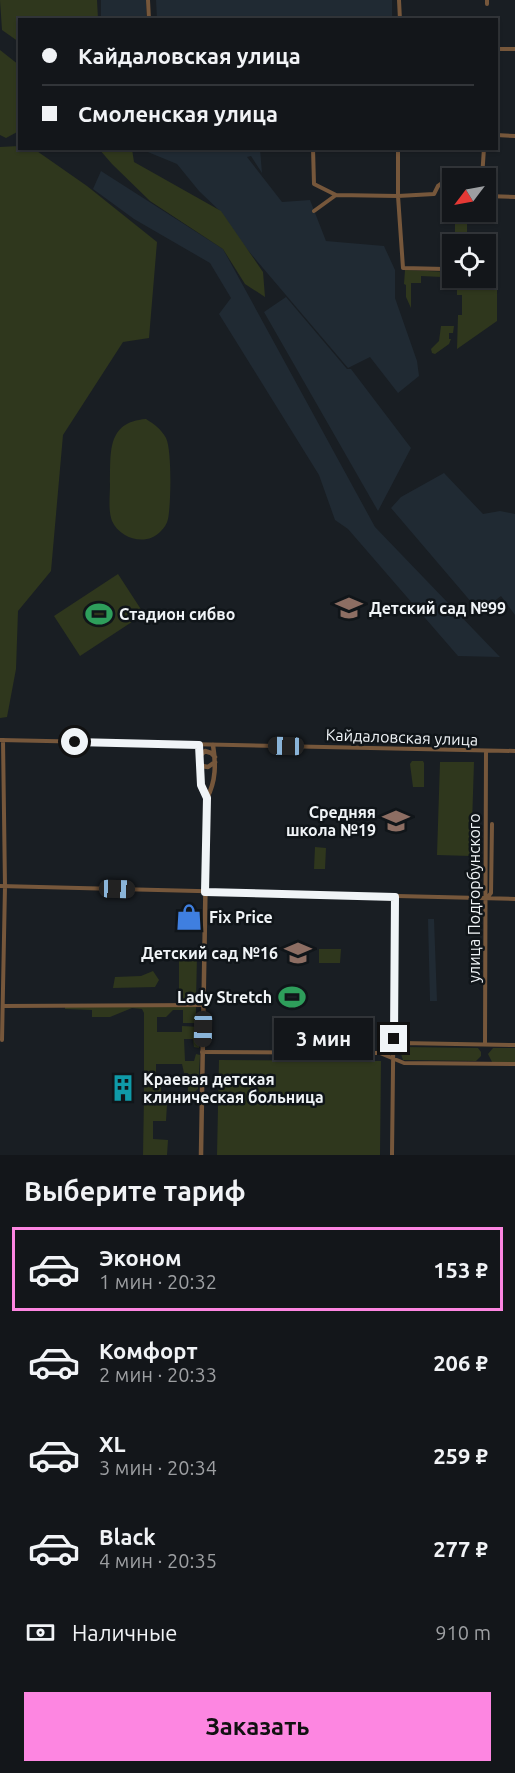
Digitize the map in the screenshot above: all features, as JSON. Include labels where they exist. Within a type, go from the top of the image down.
[{"type":"street","points":[[148,0],[149,18]]},
{"type":"street","points":[[399,0],[400,18]]},
{"type":"street","points":[[498,49],[515,49]]},
{"type":"street","points":[[498,135],[515,136]]},
{"type":"street","points":[[314,150],[314,184],[336,195],[434,194],[438,186],[442,185]]},
{"type":"street","points":[[398,150],[398,196],[403,268],[442,269]]},
{"type":"street","points":[[483,168],[484,150]]},
{"type":"street","points":[[314,211],[336,195]]},
{"type":"street","points":[[496,196],[515,197]]},
{"type":"street","points":[[2,740],[2,1041]]},
{"type":"street","name":"Кайдаловская улица","points":[[2,740],[515,751]]},
{"type":"street","points":[[199,745],[201,785],[207,798],[201,1155]]},
{"type":"street","points":[[207,798],[213,787],[215,759],[213,745]]},
{"type":"street","points":[[199,759],[205,751],[211,753],[215,759]]},
{"type":"street","name":"улица Подгорбунского","points":[[484,1044],[486,751]]},
{"type":"street","points":[[199,759],[205,767],[211,766],[215,759]]},
{"type":"street","points":[[486,899],[490,893],[492,824]]},
{"type":"street","points":[[3,886],[515,899]]},
{"type":"street","points":[[392,1155],[395,897]]},
{"type":"street","points":[[3,1006],[203,1005]]},
{"type":"street","points":[[380,1053],[393,1045],[402,1043],[515,1045]]},
{"type":"street","points":[[202,1052],[380,1053],[404,1063],[515,1064]]},
{"type":"shaded area","points":[[101,0],[146,0],[146,18],[101,18]]},
{"type":"shaded area","points":[[156,0],[392,0],[392,18],[157,18]]},
{"type":"shaded area","points":[[143,150],[260,150],[262,173],[251,156],[247,157],[282,202],[310,200],[326,241],[384,246],[395,270],[395,298],[417,361],[419,376],[398,393],[370,357],[348,368],[240,241],[221,212],[199,191],[177,164]]},
{"type":"shaded area","points":[[101,171],[223,249],[375,527],[500,657],[458,656],[348,529],[335,520],[319,475],[219,314],[231,298],[210,263],[134,219],[93,189]]},
{"type":"shaded area","points":[[286,297],[347,369],[351,369],[411,448],[378,511],[264,312]]},
{"type":"shaded area","points":[[444,473],[483,514],[500,511],[515,514],[515,615],[501,596],[478,610],[391,508],[401,497]]},
{"type":"shaded area","points":[[428,919],[434,919],[437,1001],[430,1001]]},
{"type":"green space","points":[[0,0],[97,0],[98,18],[18,18],[18,41],[2,30]]},
{"type":"green space","points":[[0,50],[18,64],[18,132],[6,138],[0,135]]},
{"type":"green space","points":[[18,146],[18,150],[35,150],[87,186],[157,242],[149,338],[123,342],[63,435],[51,571],[18,611],[16,669],[7,717],[0,718],[0,147]]},
{"type":"green space","points":[[100,150],[132,150],[134,162],[221,211],[263,272],[265,297],[245,284],[223,249],[150,201]]},
{"type":"green space","points":[[455,222],[467,222],[467,234],[455,234]]},
{"type":"green space","points":[[405,270],[442,272],[442,277],[421,276],[421,283],[411,283],[411,308],[406,297]]},
{"type":"green space","points":[[497,270],[497,321],[457,349],[458,315],[462,315],[462,295],[457,295],[457,288],[496,288]]},
{"type":"green space","points":[[441,326],[454,326],[453,333],[449,333],[449,339],[451,339],[449,344],[435,354],[431,349],[439,341]]},
{"type":"green space","points":[[146,419],[166,438],[170,465],[170,490],[168,521],[155,536],[141,540],[127,536],[112,521],[110,461],[113,441],[117,433],[133,421]]},
{"type":"green space","points":[[118,574],[144,614],[80,656],[54,616]]},
{"type":"green space","points":[[412,761],[423,761],[424,763],[424,787],[413,787],[410,764]]},
{"type":"green space","points":[[440,762],[474,762],[471,856],[437,855]]},
{"type":"green space","points":[[315,847],[326,848],[325,869],[314,869]]},
{"type":"green space","points":[[319,949],[341,949],[340,963],[319,963]]},
{"type":"green space","points":[[197,955],[196,1001],[179,1003],[179,956]]},
{"type":"green space","points":[[153,971],[159,980],[155,987],[113,988],[115,977],[141,976]]},
{"type":"green space","points":[[65,1007],[196,1007],[196,1023],[183,1023],[183,1010],[173,1010],[166,1017],[157,1017],[157,1032],[182,1032],[182,1026],[200,1027],[199,1048],[194,1047],[193,1039],[184,1039],[185,1061],[194,1061],[196,1054],[200,1055],[198,1089],[188,1094],[188,1073],[184,1073],[182,1064],[156,1064],[156,1076],[161,1076],[161,1093],[144,1092],[144,1013],[142,1009],[132,1008],[110,1017],[92,1017],[92,1010],[65,1009]]},
{"type":"green space","points":[[403,1047],[478,1048],[481,1056],[476,1061],[403,1060],[401,1054]]},
{"type":"green space","points":[[493,1048],[515,1048],[515,1062],[492,1062],[488,1054]]},
{"type":"green space","points":[[219,1060],[381,1061],[380,1155],[217,1155]]},
{"type":"green space","points":[[155,1097],[154,1106],[167,1104],[166,1121],[153,1121],[153,1139],[168,1140],[167,1155],[143,1155],[144,1098]]},
{"type":"place","name":"Детский сад №99","points":[[349,608]]},
{"type":"place","name":"Стадион сибво","points":[[99,614]]},
{"type":"place","name":"Средняя школа №19","points":[[396,821]]},
{"type":"place","name":"Fix Price","points":[[189,917]]},
{"type":"place","name":"Детский сад №16","points":[[298,953]]},
{"type":"place","name":"Lady Stretch","points":[[292,997]]},
{"type":"place","name":"Краевая детская клиническая больница","points":[[123,1088]]},
{"type":"route","points":[[75,742],[199,745],[201,785],[207,798],[205,892],[395,897],[394,1039]]}]
